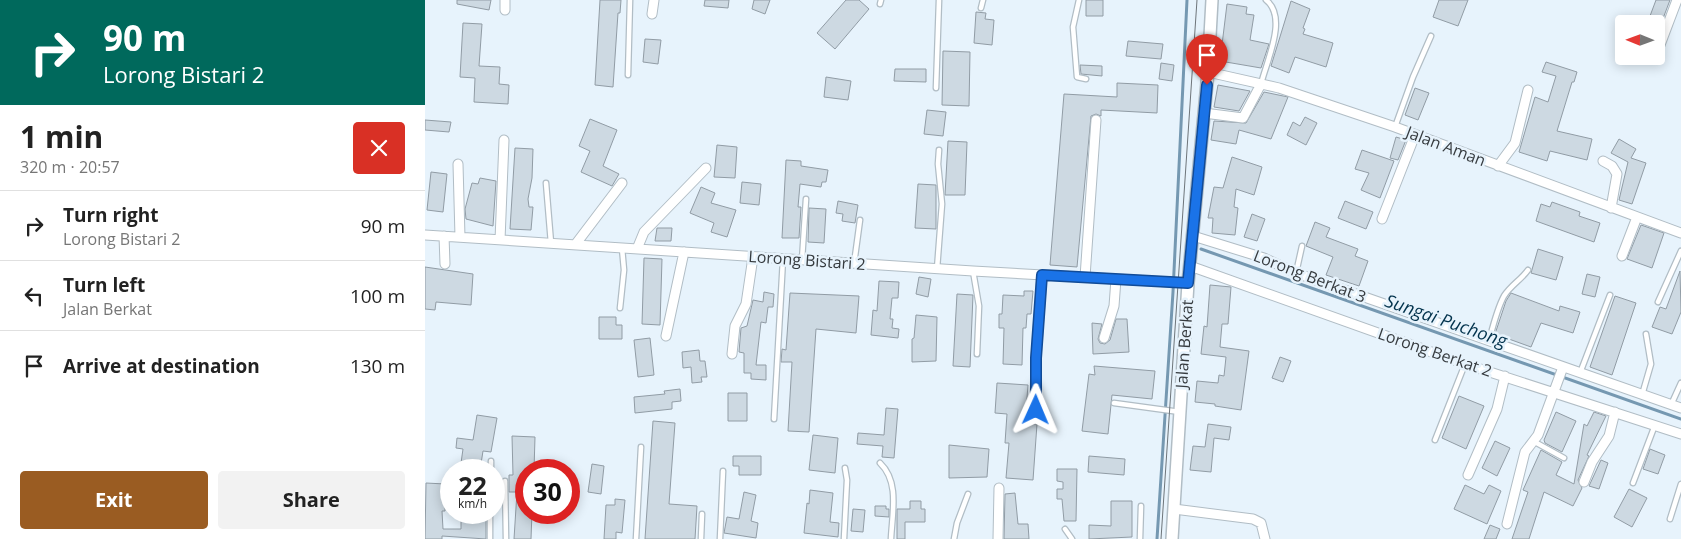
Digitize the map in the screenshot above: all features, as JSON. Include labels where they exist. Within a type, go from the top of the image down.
[{"type":"street","points":[[652,14],[654,0]]},
{"type":"street","name":"Jalan Berkat","points":[[1172,539],[1176,411],[1184,284],[1190,266],[1193,236],[1208,72],[1212,0]]},
{"type":"street","points":[[1665,32],[1677,0]]},
{"type":"street","name":"Jalan Aman","points":[[1208,72],[1261,84],[1395,127],[1681,233]]},
{"type":"street","points":[[1204,113],[1243,118],[1261,84]]},
{"type":"street","points":[[1498,166],[1515,143],[1528,90]]},
{"type":"street","points":[[1085,277],[1096,120]]},
{"type":"street","points":[[1383,219],[1415,135]]},
{"type":"street","points":[[500,240],[504,140]]},
{"type":"street","points":[[1603,161],[1612,166],[1617,174],[1611,208]]},
{"type":"street","points":[[458,164],[460,236]]},
{"type":"street","points":[[637,249],[644,232],[706,168]]},
{"type":"street","points":[[575,245],[623,183]]},
{"type":"street","points":[[1622,256],[1637,217]]},
{"type":"street","name":"Lorong Bistari 2","points":[[425,235],[973,272],[1184,284]]},
{"type":"street","points":[[444,236],[445,264]]},
{"type":"street","name":"Lorong Berkat 3","points":[[1193,236],[1265,258],[1296,273],[1563,369],[1580,373],[1681,408]]},
{"type":"street","points":[[666,336],[684,252]]},
{"type":"street","points":[[731,354],[735,326],[746,304],[753,257]]},
{"type":"street","name":"Lorong Berkat 2","points":[[1190,266],[1465,364],[1555,388],[1615,412],[1681,434]]},
{"type":"street","points":[[1036,410],[1036,358],[1042,275]]},
{"type":"street","points":[[1104,338],[1113,309],[1116,280]]},
{"type":"street","points":[[1507,524],[1519,468],[1525,452],[1533,442],[1563,369]]},
{"type":"street","points":[[1469,475],[1497,409],[1505,376]]},
{"type":"street","points":[[1584,482],[1592,462],[1609,436],[1615,412]]},
{"type":"street","points":[[998,539],[999,488]]},
{"type":"street","points":[[1174,509],[1253,519],[1261,523],[1265,539]]},
{"type":"lane","points":[[628,76],[630,0]]},
{"type":"lane","points":[[936,88],[939,0]]},
{"type":"lane","points":[[981,8],[983,0]]},
{"type":"lane","points":[[1079,0],[1073,27],[1075,57],[1077,77],[1086,79]]},
{"type":"lane","points":[[1261,84],[1277,23],[1277,16],[1273,5],[1266,0]]},
{"type":"lane","points":[[1395,127],[1413,76],[1431,36]]},
{"type":"lane","points":[[937,269],[942,204],[937,164],[939,150]]},
{"type":"lane","points":[[546,183],[551,243]]},
{"type":"lane","points":[[802,260],[806,198]]},
{"type":"lane","points":[[854,264],[860,220]]},
{"type":"lane","points":[[1296,273],[1302,246]]},
{"type":"lane","points":[[620,308],[624,270],[623,248]]},
{"type":"lane","points":[[1658,302],[1681,251]]},
{"type":"lane","points":[[774,419],[783,259]]},
{"type":"lane","points":[[1489,341],[1504,297],[1512,286],[1523,278],[1528,270]]},
{"type":"lane","points":[[973,272],[979,306],[977,354]]},
{"type":"lane","points":[[1580,373],[1610,295]]},
{"type":"lane","points":[[1642,395],[1651,364],[1646,334]]},
{"type":"lane","points":[[1435,440],[1465,364]]},
{"type":"lane","points":[[1671,405],[1681,383]]},
{"type":"lane","points":[[1115,403],[1176,411]]},
{"type":"lane","points":[[1633,483],[1655,425]]},
{"type":"lane","points":[[1533,442],[1564,458]]},
{"type":"lane","points":[[636,539],[641,447]]},
{"type":"lane","points":[[880,463],[890,476],[893,489],[891,539]]},
{"type":"lane","points":[[844,539],[847,480],[845,468]]},
{"type":"lane","points":[[720,539],[723,470]]},
{"type":"lane","points":[[505,480],[506,539]]},
{"type":"lane","points":[[1670,519],[1681,484]]},
{"type":"lane","points":[[954,539],[957,523],[968,494]]},
{"type":"lane","points":[[1140,539],[1141,506]]},
{"type":"lane","points":[[701,539],[702,514]]},
{"type":"lane","points":[[490,524],[490,539]]},
{"type":"lane","points":[[1065,529],[1072,539]]},
{"type":"building","points":[[457,0],[491,0],[489,10],[457,4]]},
{"type":"building","points":[[600,0],[621,0],[620,13],[618,13],[613,87],[595,85]]},
{"type":"building","points":[[705,0],[729,0],[728,8],[704,6]]},
{"type":"building","points":[[754,0],[770,0],[765,14],[752,9]]},
{"type":"building","points":[[846,0],[859,0],[869,9],[835,49],[817,33]]},
{"type":"building","points":[[1086,0],[1103,0],[1103,16],[1086,16]]},
{"type":"building","points":[[1439,0],[1468,0],[1458,26],[1433,17]]},
{"type":"building","points":[[1656,0],[1670,0],[1664,15],[1650,15]]},
{"type":"building","points":[[1291,1],[1310,9],[1303,28],[1305,29],[1303,34],[1333,43],[1326,67],[1295,57],[1289,73],[1271,66]]},
{"type":"building","points":[[1227,4],[1247,7],[1246,14],[1254,15],[1250,40],[1269,44],[1261,68],[1220,61]]},
{"type":"building","points":[[976,12],[986,13],[985,19],[994,20],[992,45],[974,43]]},
{"type":"building","points":[[463,23],[482,24],[479,66],[500,67],[499,84],[509,85],[508,104],[474,102],[475,78],[460,77]]},
{"type":"building","points":[[645,39],[661,40],[658,64],[643,62]]},
{"type":"building","points":[[1128,41],[1163,44],[1161,59],[1126,56]]},
{"type":"building","points":[[943,51],[970,52],[969,106],[942,105]]},
{"type":"building","points":[[1546,62],[1577,72],[1574,82],[1572,82],[1557,131],[1592,139],[1587,160],[1550,151],[1547,161],[1519,152],[1535,97],[1548,102],[1556,76],[1542,72]]},
{"type":"building","points":[[1161,63],[1174,65],[1172,81],[1159,79]]},
{"type":"building","points":[[1080,65],[1102,66],[1102,76],[1081,74]]},
{"type":"building","points":[[895,69],[926,69],[926,82],[894,81]]},
{"type":"building","points":[[826,77],[851,81],[848,100],[824,97]]},
{"type":"building","points":[[1117,83],[1158,85],[1157,113],[1101,110],[1101,116],[1096,114],[1091,116],[1077,267],[1050,265],[1064,94],[1117,97]]},
{"type":"building","points":[[1218,85],[1250,91],[1239,111],[1214,107]]},
{"type":"building","points":[[1415,88],[1429,93],[1418,120],[1405,115]]},
{"type":"building","points":[[1264,92],[1288,97],[1271,139],[1239,130],[1236,144],[1211,140],[1214,121],[1246,123]]},
{"type":"building","points":[[927,110],[946,112],[943,136],[924,134]]},
{"type":"building","points":[[1305,117],[1317,123],[1306,145],[1287,135],[1293,122],[1300,126]]},
{"type":"building","points":[[590,119],[617,130],[603,166],[619,174],[612,186],[581,172],[590,151],[579,146]]},
{"type":"building","points":[[425,120],[451,122],[449,132],[425,130]]},
{"type":"building","points":[[1396,137],[1406,140],[1398,160],[1390,158]]},
{"type":"building","points":[[1619,139],[1636,149],[1631,158],[1646,163],[1632,204],[1619,200],[1628,162],[1611,153]]},
{"type":"building","points":[[948,141],[967,142],[965,195],[945,195]]},
{"type":"building","points":[[717,145],[737,147],[735,178],[714,177]]},
{"type":"building","points":[[515,148],[533,149],[532,178],[528,199],[529,207],[533,207],[531,230],[510,229]]},
{"type":"building","points":[[1362,150],[1394,161],[1380,198],[1361,190],[1369,173],[1355,169]]},
{"type":"building","points":[[1232,157],[1262,167],[1254,195],[1236,189],[1234,207],[1238,208],[1235,235],[1212,233],[1213,218],[1208,218],[1214,187],[1223,188]]},
{"type":"building","points":[[786,160],[801,161],[801,166],[828,170],[826,182],[822,182],[821,187],[800,184],[798,207],[801,207],[799,238],[782,238]]},
{"type":"building","points":[[431,172],[447,174],[443,212],[427,210]]},
{"type":"building","points":[[480,178],[496,181],[493,226],[466,219],[465,209],[472,183],[478,184]]},
{"type":"building","points":[[742,182],[761,184],[759,205],[740,203]]},
{"type":"building","points":[[918,184],[936,185],[936,229],[915,228]]},
{"type":"building","points":[[701,187],[715,193],[711,203],[736,210],[727,237],[711,232],[714,223],[690,213]]},
{"type":"building","points":[[838,201],[858,205],[855,223],[842,221],[843,214],[836,213]]},
{"type":"building","points":[[1345,201],[1373,212],[1366,229],[1338,218]]},
{"type":"building","points":[[1552,202],[1580,212],[1579,216],[1600,223],[1594,242],[1536,221],[1541,204],[1550,207]]},
{"type":"building","points":[[809,208],[826,209],[824,243],[808,242]]},
{"type":"building","points":[[1252,214],[1265,219],[1257,241],[1244,237]]},
{"type":"building","points":[[1315,222],[1330,228],[1326,237],[1358,249],[1355,256],[1368,261],[1359,286],[1326,275],[1333,257],[1306,246]]},
{"type":"building","points":[[1641,225],[1664,233],[1652,268],[1627,259]]},
{"type":"building","points":[[657,228],[672,228],[671,241],[655,241]]},
{"type":"building","points":[[1538,249],[1563,257],[1556,280],[1531,273]]},
{"type":"building","points":[[644,258],[662,259],[660,325],[642,324]]},
{"type":"building","points":[[425,267],[473,274],[471,305],[436,302],[435,310],[425,309]]},
{"type":"building","points":[[1680,271],[1681,312],[1672,334],[1652,327],[1660,307],[1666,309]]},
{"type":"building","points":[[1587,274],[1600,277],[1595,297],[1582,294]]},
{"type":"building","points":[[919,277],[931,279],[928,297],[916,294]]},
{"type":"building","points":[[879,281],[899,282],[898,298],[892,298],[890,319],[893,319],[892,328],[899,329],[898,338],[871,335],[873,310],[877,311]]},
{"type":"building","points":[[1210,285],[1231,287],[1228,324],[1222,324],[1220,347],[1249,351],[1241,410],[1195,402],[1197,381],[1218,383],[1219,375],[1224,376],[1226,357],[1201,354],[1204,326],[1207,327]]},
{"type":"building","points":[[1024,291],[1033,291],[1031,314],[1027,314],[1026,328],[1023,328],[1022,365],[1003,364],[1004,328],[999,328],[999,314],[1002,314],[1003,295],[1024,296]]},
{"type":"building","points":[[764,292],[774,294],[773,307],[768,307],[766,323],[761,322],[756,365],[766,365],[766,380],[751,379],[751,373],[744,373],[744,353],[739,352],[741,328],[747,326],[753,300],[763,302]]},
{"type":"building","points":[[790,293],[859,296],[856,333],[816,329],[809,432],[788,431],[792,362],[781,362],[782,349],[786,350]]},
{"type":"building","points":[[1511,293],[1559,311],[1560,306],[1580,312],[1573,333],[1541,323],[1531,347],[1495,334],[1506,301]]},
{"type":"building","points":[[957,294],[973,295],[970,367],[953,366]]},
{"type":"building","points":[[1615,296],[1636,303],[1612,375],[1590,367]]},
{"type":"building","points":[[916,315],[937,317],[936,361],[912,362],[912,339],[914,338]]},
{"type":"building","points":[[599,317],[616,317],[616,325],[622,325],[622,339],[599,339]]},
{"type":"building","points":[[1116,319],[1127,319],[1129,352],[1093,354],[1092,323],[1102,324],[1098,339],[1100,343],[1105,344],[1110,340]]},
{"type":"building","points":[[650,338],[654,375],[638,377],[634,340]]},
{"type":"building","points":[[699,350],[700,361],[705,361],[707,377],[701,377],[702,382],[692,383],[691,367],[683,368],[682,352]]},
{"type":"building","points":[[1280,357],[1291,361],[1283,382],[1272,378]]},
{"type":"building","points":[[1094,366],[1155,371],[1152,399],[1112,395],[1108,434],[1082,431],[1089,374],[1095,375]]},
{"type":"building","points":[[997,383],[1028,385],[1025,423],[1037,424],[1033,480],[1006,478],[1009,443],[1005,443],[1007,414],[995,413]]},
{"type":"building","points":[[680,389],[681,401],[672,402],[672,409],[635,413],[634,397],[665,394],[664,391]]},
{"type":"building","points":[[728,393],[747,393],[747,421],[728,421]]},
{"type":"building","points":[[1459,396],[1484,406],[1466,449],[1442,438]]},
{"type":"building","points":[[886,408],[898,409],[894,458],[882,457],[883,446],[857,444],[858,433],[884,435]]},
{"type":"building","points":[[1556,412],[1576,421],[1562,452],[1545,443],[1544,440]]},
{"type":"building","points":[[1594,412],[1606,416],[1587,455],[1589,456],[1578,480],[1582,488],[1573,506],[1544,492],[1529,539],[1512,539],[1528,492],[1523,490],[1541,450],[1562,462],[1556,475],[1574,484],[1584,424],[1587,426]]},
{"type":"building","points":[[477,415],[497,418],[491,452],[483,451],[482,459],[462,459],[463,449],[456,448],[457,438],[473,440]]},
{"type":"building","points":[[653,421],[675,423],[669,504],[697,506],[695,539],[645,539]]},
{"type":"building","points":[[1208,424],[1231,427],[1229,440],[1214,438],[1211,472],[1190,470],[1193,446],[1205,447]]},
{"type":"building","points":[[813,435],[838,438],[835,473],[809,470]]},
{"type":"building","points":[[512,436],[535,437],[534,459],[515,459],[515,492],[509,492],[509,475],[513,475]]},
{"type":"building","points":[[1495,441],[1510,448],[1497,476],[1482,468]]},
{"type":"building","points":[[949,445],[989,449],[987,477],[949,478]]},
{"type":"building","points":[[1650,449],[1665,455],[1658,474],[1643,469]]},
{"type":"building","points":[[733,456],[761,456],[761,475],[739,475],[739,466],[733,466]]},
{"type":"building","points":[[1089,456],[1125,459],[1124,475],[1088,472]]},
{"type":"building","points":[[1601,460],[1608,463],[1599,489],[1589,486]]},
{"type":"building","points":[[592,464],[604,466],[601,494],[588,492]]},
{"type":"building","points":[[1057,469],[1077,469],[1076,521],[1064,521],[1062,499],[1057,499],[1057,489],[1063,489],[1063,482],[1057,481]]},
{"type":"building","points":[[426,483],[440,484],[440,524],[443,524],[443,529],[461,529],[461,524],[486,524],[486,539],[442,536],[442,539],[425,539]]},
{"type":"building","points":[[1465,485],[1484,494],[1489,485],[1501,491],[1487,524],[1454,509]]},
{"type":"building","points":[[1629,489],[1647,498],[1632,527],[1614,517]]},
{"type":"building","points":[[810,490],[833,493],[830,522],[839,523],[838,537],[804,533]]},
{"type":"building","points":[[744,492],[756,495],[751,521],[758,523],[756,538],[724,533],[727,517],[739,519]]},
{"type":"building","points":[[1015,493],[1018,524],[1028,524],[1029,539],[1004,539],[1005,494]]},
{"type":"building","points":[[615,499],[625,500],[622,533],[616,532],[616,539],[604,539],[606,505],[615,505]]},
{"type":"building","points":[[910,501],[921,501],[921,509],[925,509],[925,522],[905,522],[905,539],[897,539],[897,509],[910,509]]},
{"type":"building","points":[[1111,501],[1132,501],[1132,537],[1089,539],[1089,525],[1111,526]]},
{"type":"building","points":[[875,506],[886,506],[886,509],[889,509],[889,517],[875,516]]},
{"type":"building","points":[[853,509],[865,510],[863,532],[851,531]]},
{"type":"building","points":[[515,523],[532,524],[531,539],[514,539]]},
{"type":"building","points":[[1490,525],[1500,529],[1496,539],[1484,539]]},
{"type":"waterway","points":[[1157,539],[1173,292],[1187,0]]},
{"type":"waterway","name":"Sungai Puchong","points":[[1201,249],[1681,419]]},
{"type":"tram line","points":[[1161,539],[1197,0]]},
{"type":"route","points":[[1036,410],[1036,358],[1042,275],[1188,283],[1207,85]]}]
